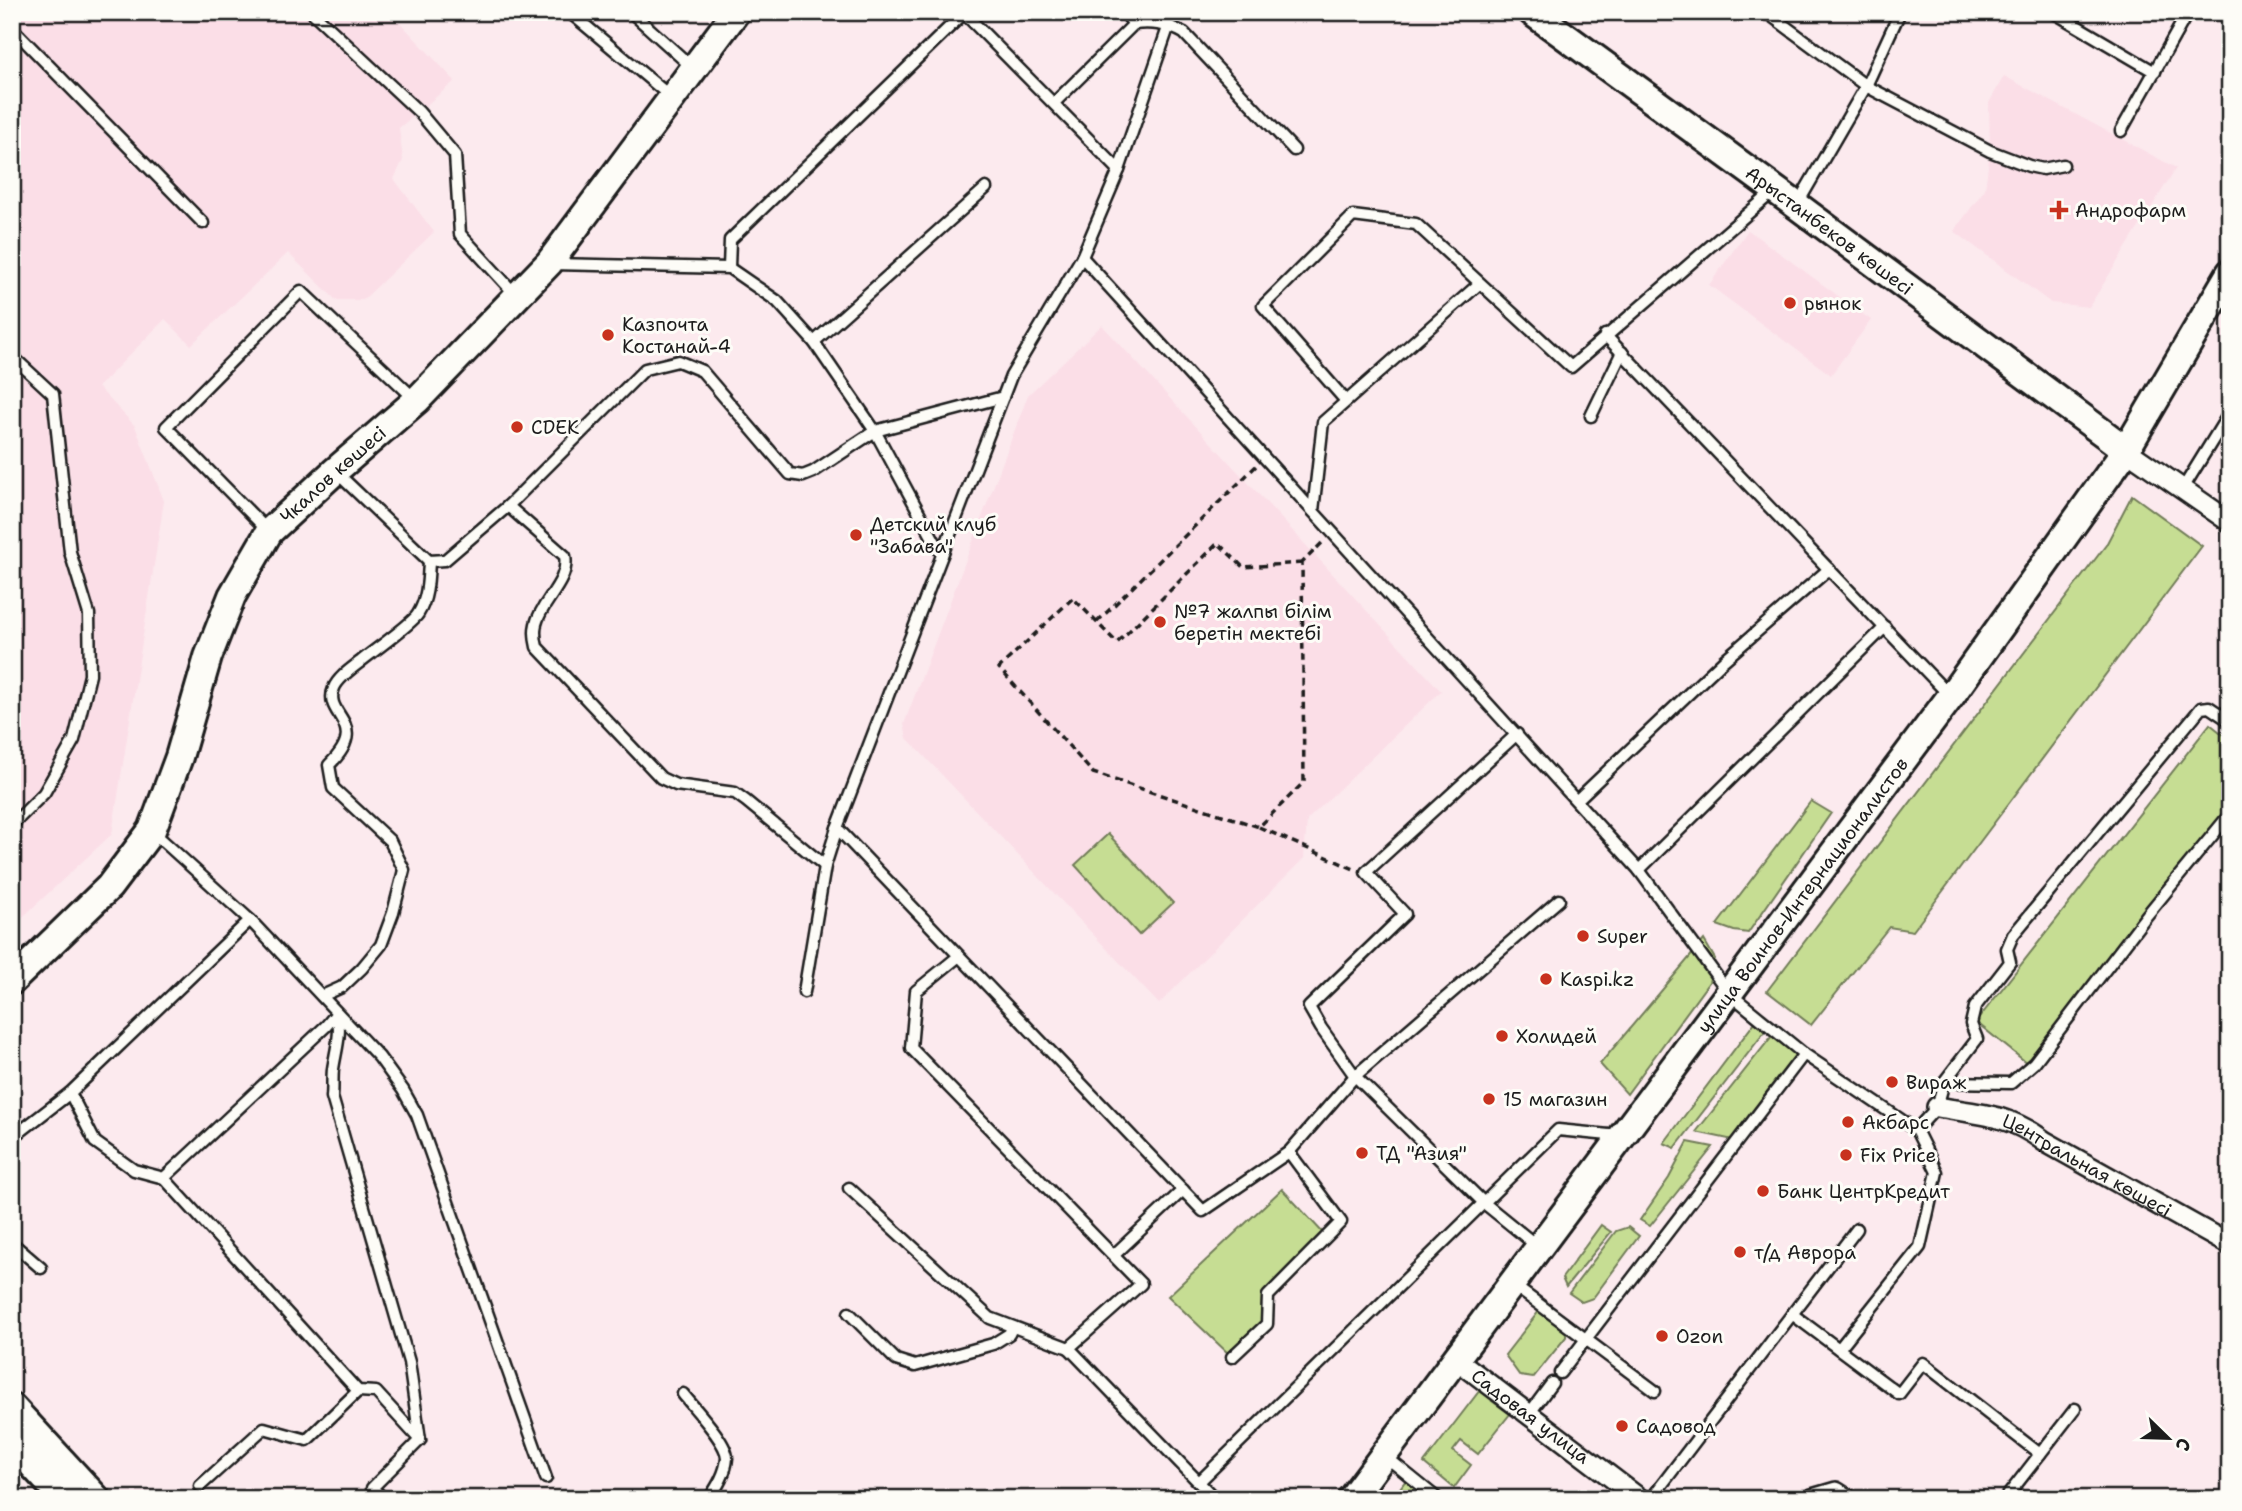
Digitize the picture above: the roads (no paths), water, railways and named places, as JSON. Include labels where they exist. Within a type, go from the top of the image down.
[{"type":"street","name":"Чкалов көшесі","points":[[12,981],[109,887],[152,830],[179,757],[208,657],[222,620],[232,596],[270,532],[417,400],[549,263],[736,12]]},
{"type":"street","name":"Арыстанбеков көшесі","points":[[1532,12],[2126,450]]},
{"type":"street","name":"улица Воинов-Интернационалистов","points":[[1351,1499],[1951,696],[2126,450],[2228,282]]},
{"type":"street","points":[[2126,450],[2230,523]]},
{"type":"street","name":"Центральная көшесі","points":[[1937,1107],[2002,1118],[2027,1127],[2044,1141],[2228,1242]]},
{"type":"street","name":"Садовая улица","points":[[1456,1359],[1640,1499]]},
{"type":"street","points":[[12,1407],[97,1499]]},
{"type":"street","points":[[12,1443],[64,1499]]},
{"type":"street","points":[[1812,1499],[1836,1492],[1847,1499]]},
{"type":"lane","points":[[312,12],[419,111],[455,155],[460,234],[518,297]]},
{"type":"lane","points":[[631,12],[694,68]]},
{"type":"lane","points":[[1124,12],[1134,24]]},
{"type":"lane","points":[[1766,12],[1866,86],[1990,151],[2043,169],[2063,165]]},
{"type":"lane","points":[[1796,205],[1866,86],[1900,12]]},
{"type":"lane","points":[[2053,12],[2155,72]]},
{"type":"lane","points":[[2121,131],[2188,12]]},
{"type":"lane","points":[[729,268],[730,240],[963,13],[1119,170]]},
{"type":"lane","points":[[573,16],[671,98]]},
{"type":"lane","points":[[1054,103],[1134,24],[1169,25],[1184,33],[1294,150]]},
{"type":"lane","points":[[804,992],[825,866],[836,828],[1011,376],[1082,257],[1119,170],[1169,25]]},
{"type":"lane","points":[[12,28],[203,223]]},
{"type":"lane","points":[[814,342],[986,188]]},
{"type":"lane","points":[[1346,401],[1263,306],[1353,216],[1416,224],[1570,367],[1775,189]]},
{"type":"lane","points":[[1082,257],[1639,870],[1729,993],[1804,1054],[1916,1130],[1937,1172],[1920,1247],[1839,1349]]},
{"type":"lane","points":[[549,263],[729,268],[777,301],[814,342],[875,431],[942,555]]},
{"type":"lane","points":[[1313,511],[1323,422],[1479,284]]},
{"type":"lane","points":[[270,532],[166,426],[301,291],[417,400]]},
{"type":"lane","points":[[1605,335],[1951,696]]},
{"type":"lane","points":[[1591,416],[1622,352]]},
{"type":"lane","points":[[12,356],[53,394],[70,552],[89,614],[90,675],[74,740],[44,793],[12,825]]},
{"type":"lane","points":[[335,471],[429,561],[445,560],[508,506],[645,369],[678,361],[702,371],[790,474],[803,476],[875,431],[1003,397]]},
{"type":"lane","points":[[2182,490],[2230,412]]},
{"type":"lane","points":[[508,506],[565,556],[565,569],[536,621],[534,634],[537,647],[661,778],[676,785],[735,793],[747,800],[825,866]]},
{"type":"lane","points":[[322,996],[342,987],[381,946],[404,870],[390,841],[333,788],[329,765],[340,754],[347,738],[346,724],[332,702],[333,688],[347,672],[418,615],[428,587],[429,561]]},
{"type":"lane","points":[[1577,800],[1723,661],[1829,569]]},
{"type":"lane","points":[[1639,870],[1885,627]]},
{"type":"lane","points":[[1916,1130],[1937,1107],[1944,1082],[1976,1039],[1971,1024],[1975,1007],[2010,962],[2007,949],[2013,935],[2201,708],[2209,707],[2230,721]]},
{"type":"lane","points":[[1517,734],[1366,872],[1405,914],[1309,1007],[1355,1076],[1484,1203],[1538,1247]]},
{"type":"lane","points":[[1944,1082],[2011,1083],[2034,1063],[2147,915],[2230,814]]},
{"type":"lane","points":[[836,828],[1203,1211],[1289,1152],[1355,1076],[1559,900]]},
{"type":"lane","points":[[152,830],[250,920],[379,1057],[403,1090],[417,1115],[546,1478]]},
{"type":"lane","points":[[12,1138],[70,1093],[250,920]]},
{"type":"lane","points":[[959,956],[916,991],[911,1048],[1141,1283],[1069,1348]]},
{"type":"lane","points":[[164,1178],[337,1013]]},
{"type":"lane","points":[[337,1013],[339,1046],[333,1070],[332,1097],[409,1362],[420,1440]]},
{"type":"lane","points":[[1560,1373],[1804,1054]]},
{"type":"lane","points":[[70,1093],[95,1142],[134,1170],[164,1178],[358,1391],[376,1392],[420,1440]]},
{"type":"lane","points":[[1199,1482],[1558,1130],[1620,1136]]},
{"type":"lane","points":[[1232,1357],[1267,1324],[1268,1296],[1341,1222],[1289,1152]]},
{"type":"lane","points":[[849,1188],[990,1318],[1069,1348],[1215,1499]]},
{"type":"lane","points":[[1114,1255],[1183,1190]]},
{"type":"lane","points":[[1650,1499],[1857,1229]]},
{"type":"lane","points":[[12,1243],[41,1268]]},
{"type":"lane","points":[[1511,1283],[1655,1391]]},
{"type":"lane","points":[[849,1313],[895,1360],[915,1366],[993,1344],[1009,1334],[1012,1328]]},
{"type":"lane","points":[[1793,1314],[1899,1394],[1923,1363],[2040,1454]]},
{"type":"lane","points":[[1529,1414],[1552,1383]]},
{"type":"lane","points":[[200,1486],[264,1428],[307,1440],[358,1391]]},
{"type":"lane","points":[[683,1394],[720,1441],[727,1457],[721,1482],[709,1499]]},
{"type":"lane","points":[[2005,1499],[2076,1409]]},
{"type":"lane","points":[[384,1499],[372,1488],[420,1440]]},
{"type":"lane","points":[[1384,1456],[1438,1499]]},
{"type":"place","name":"Андрофарм","points":[[2059,210]]},
{"type":"place","name":"рынок","points":[[1790,303]]},
{"type":"place","name":"Казпочта Костанай-4","points":[[608,335]]},
{"type":"place","name":"CDEK","points":[[517,427]]},
{"type":"place","name":"Детский клуб \"Забава\"","points":[[856,535]]},
{"type":"place","name":"№7 жалпы білім беретін мектебі","points":[[1160,622]]},
{"type":"place","name":"Super","points":[[1583,936]]},
{"type":"place","name":"Kaspi.kz","points":[[1546,979]]},
{"type":"place","name":"Холидей","points":[[1502,1036]]},
{"type":"place","name":"Вираж","points":[[1892,1082]]},
{"type":"place","name":"15 магазин","points":[[1489,1099]]},
{"type":"place","name":"Акбарс","points":[[1848,1122]]},
{"type":"place","name":"ТД \"Азия\"","points":[[1362,1153]]},
{"type":"place","name":"Fix Price","points":[[1846,1155]]},
{"type":"place","name":"Банк ЦентрКредит","points":[[1763,1191]]},
{"type":"place","name":"т/д Аврора","points":[[1740,1252]]},
{"type":"place","name":"Ozon","points":[[1662,1336]]},
{"type":"place","name":"Садовод","points":[[1622,1426]]}]
